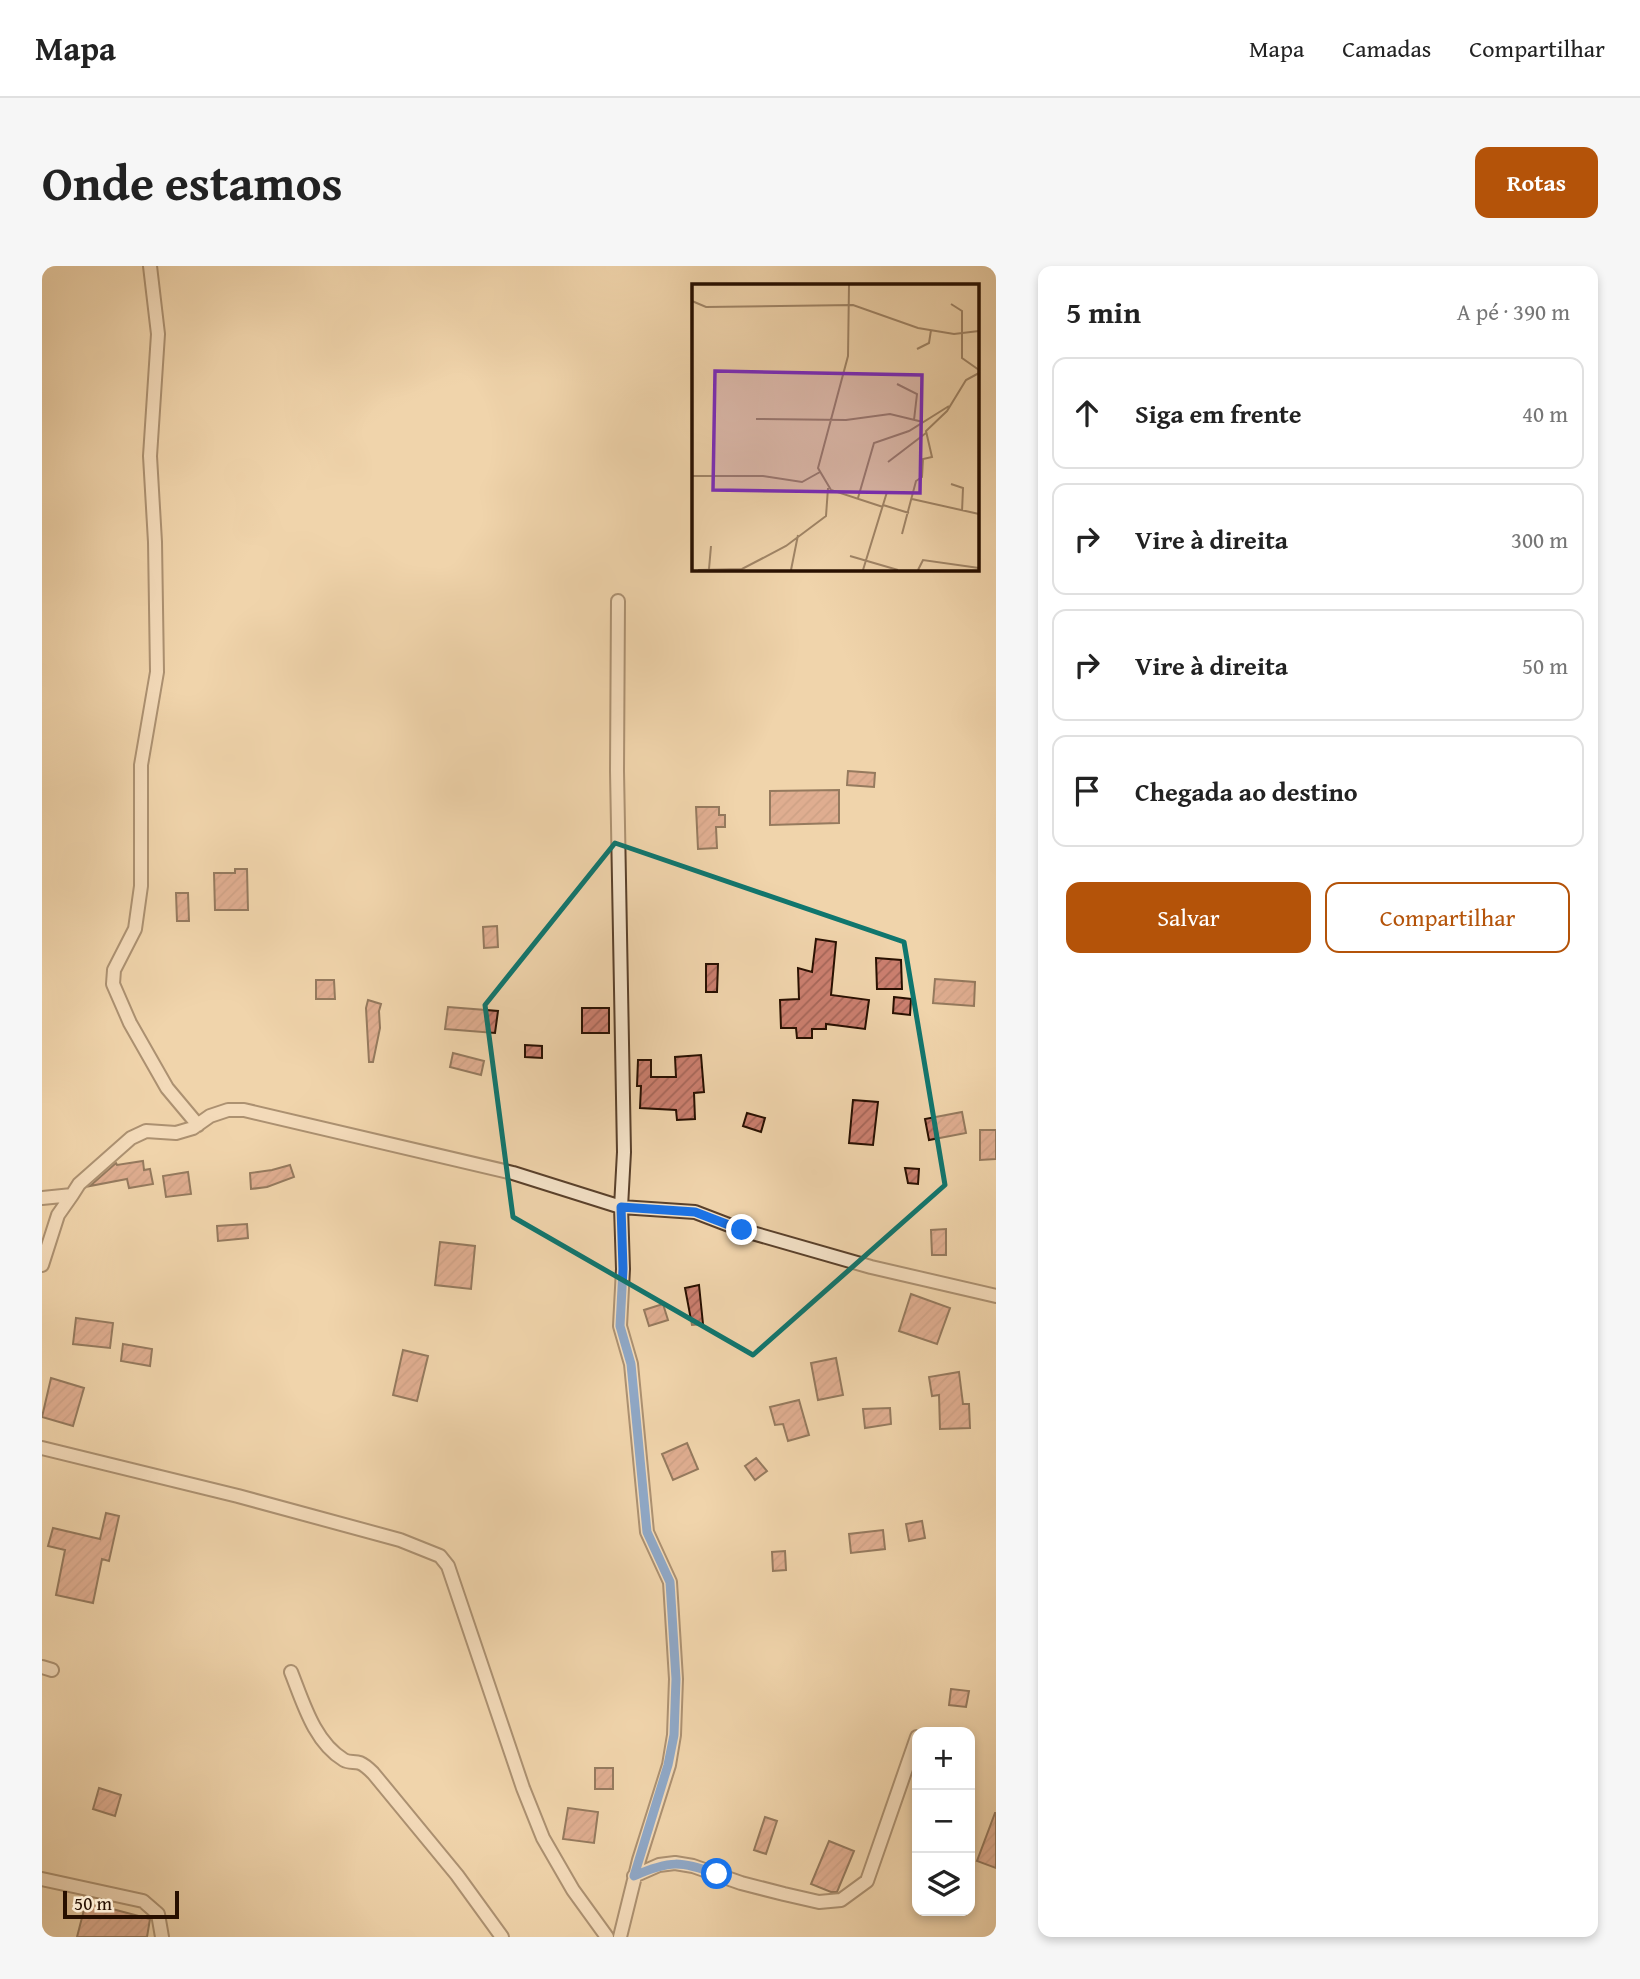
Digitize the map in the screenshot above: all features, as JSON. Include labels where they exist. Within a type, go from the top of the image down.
[{"type":"street","points":[[150,266],[158,334],[150,456],[155,542],[157,672],[141,765],[141,886],[135,929],[114,970],[113,984],[130,1023],[167,1088],[198,1125]]},
{"type":"street","points":[[618,601],[617,771],[624,1152],[620,1326],[631,1364],[647,1532],[670,1582],[676,1679],[674,1735],[668,1765],[634,1876],[620,1937]]},
{"type":"street","points":[[42,1265],[58,1215],[79,1184],[131,1139],[146,1132],[176,1133],[198,1125],[210,1116],[228,1110],[244,1110],[513,1173],[621,1207],[695,1212],[742,1230],[845,1259],[996,1296]]},
{"type":"street","points":[[42,1198],[72,1195]]},
{"type":"street","points":[[42,1448],[400,1540],[440,1556],[448,1566],[523,1788],[543,1838],[573,1890],[607,1937]]},
{"type":"street","points":[[291,1672],[319,1735],[331,1750],[346,1762],[360,1763],[373,1773],[457,1875],[502,1937]]},
{"type":"street","points":[[634,1876],[659,1865],[675,1863],[819,1902],[841,1900],[867,1881],[912,1751]]},
{"type":"street","points":[[42,1879],[143,1901],[158,1914],[162,1937]]},
{"type":"highlighted area","points":[[615,843],[904,942],[945,1185],[753,1355],[513,1217],[485,1005]]},
{"type":"building","points":[[848,771],[875,773],[874,787],[847,785]]},
{"type":"building","points":[[839,790],[839,823],[770,825],[770,791]]},
{"type":"building","points":[[696,807],[719,807],[719,815],[725,815],[725,827],[716,827],[717,848],[698,849]]},
{"type":"building","points":[[235,869],[247,869],[248,910],[215,910],[214,873],[235,873]]},
{"type":"building","points":[[176,893],[188,893],[189,921],[177,921]]},
{"type":"building","points":[[497,926],[498,947],[484,948],[483,927]]},
{"type":"building","points":[[816,939],[836,942],[831,995],[869,1000],[865,1029],[826,1024],[826,1029],[812,1029],[812,1038],[797,1038],[796,1028],[781,1028],[780,1000],[799,999],[798,968],[812,972]]},
{"type":"building","points":[[876,958],[901,960],[902,989],[877,989]]},
{"type":"building","points":[[706,964],[718,964],[717,992],[706,992]]},
{"type":"building","points":[[935,979],[975,982],[974,1006],[933,1003]]},
{"type":"building","points":[[316,980],[334,980],[335,999],[316,999]]},
{"type":"building","points":[[894,997],[911,999],[910,1015],[893,1013]]},
{"type":"building","points":[[368,1000],[381,1004],[380,1028],[373,1062],[369,1062],[366,1008]]},
{"type":"building","points":[[448,1007],[498,1011],[495,1033],[445,1029]]},
{"type":"building","points":[[582,1008],[609,1008],[609,1033],[582,1033]]},
{"type":"building","points":[[525,1045],[542,1046],[542,1058],[525,1057]]},
{"type":"building","points":[[453,1053],[484,1061],[481,1075],[450,1067]]},
{"type":"building","points":[[701,1055],[704,1092],[694,1093],[695,1119],[677,1120],[676,1110],[640,1108],[638,1060],[651,1060],[651,1077],[676,1077],[675,1057]]},
{"type":"building","points":[[853,1100],[878,1102],[873,1145],[849,1143]]},
{"type":"building","points":[[962,1112],[966,1133],[929,1140],[925,1119]]},
{"type":"building","points":[[747,1113],[765,1118],[761,1132],[743,1126]]},
{"type":"building","points":[[980,1130],[996,1130],[996,1159],[980,1160]]},
{"type":"building","points":[[143,1161],[144,1170],[150,1169],[153,1184],[129,1188],[127,1179],[90,1186],[116,1163]]},
{"type":"building","points":[[290,1165],[294,1177],[267,1187],[251,1189],[250,1173]]},
{"type":"building","points":[[905,1168],[919,1169],[918,1184],[908,1183]]},
{"type":"building","points":[[188,1172],[191,1194],[166,1197],[163,1176]]},
{"type":"building","points":[[247,1224],[248,1238],[218,1241],[217,1226]]},
{"type":"building","points":[[946,1229],[946,1255],[932,1255],[931,1230]]},
{"type":"building","points":[[440,1242],[475,1246],[471,1289],[435,1285]]},
{"type":"building","points":[[699,1285],[703,1324],[692,1325],[685,1288]]},
{"type":"building","points":[[911,1294],[950,1308],[937,1344],[899,1331]]},
{"type":"building","points":[[663,1304],[668,1320],[649,1326],[644,1310]]},
{"type":"building","points":[[76,1318],[113,1323],[110,1348],[73,1344]]},
{"type":"building","points":[[123,1344],[152,1349],[150,1366],[121,1361]]},
{"type":"building","points":[[403,1350],[428,1356],[417,1401],[393,1395]]},
{"type":"building","points":[[836,1358],[843,1395],[818,1400],[811,1363]]},
{"type":"building","points":[[959,1372],[963,1404],[969,1404],[970,1428],[940,1429],[939,1395],[932,1396],[929,1377]]},
{"type":"building","points":[[51,1378],[84,1388],[73,1426],[42,1417]]},
{"type":"building","points":[[799,1400],[809,1435],[788,1441],[783,1424],[775,1425],[770,1407]]},
{"type":"building","points":[[890,1408],[891,1424],[865,1428],[863,1409]]},
{"type":"building","points":[[687,1443],[698,1469],[673,1480],[662,1454]]},
{"type":"building","points":[[756,1458],[767,1471],[755,1480],[745,1466]]},
{"type":"building","points":[[106,1513],[119,1516],[109,1561],[102,1559],[93,1603],[56,1595],[65,1550],[48,1546],[53,1528],[100,1539]]},
{"type":"building","points":[[922,1521],[925,1538],[909,1541],[906,1524]]},
{"type":"building","points":[[883,1530],[885,1549],[851,1553],[849,1534]]},
{"type":"building","points":[[785,1551],[786,1570],[773,1571],[772,1552]]},
{"type":"building","points":[[951,1689],[969,1691],[966,1707],[949,1705]]},
{"type":"building","points":[[595,1768],[613,1768],[613,1789],[595,1789]]},
{"type":"building","points":[[99,1788],[121,1795],[115,1816],[93,1809]]},
{"type":"building","points":[[568,1808],[598,1812],[594,1843],[563,1839]]},
{"type":"building","points":[[996,1813],[996,1868],[977,1861]]},
{"type":"building","points":[[765,1817],[777,1821],[766,1854],[754,1850]]},
{"type":"building","points":[[829,1841],[854,1851],[837,1892],[811,1884]]},
{"type":"building","points":[[86,1902],[150,1919],[147,1937],[77,1937]]},
{"type":"route","points":[[717,1874],[675,1863],[659,1865],[634,1876],[668,1765],[674,1735],[676,1679],[670,1582],[647,1532],[631,1364],[620,1326],[623,1269],[621,1207],[695,1212],[742,1230]]}]
